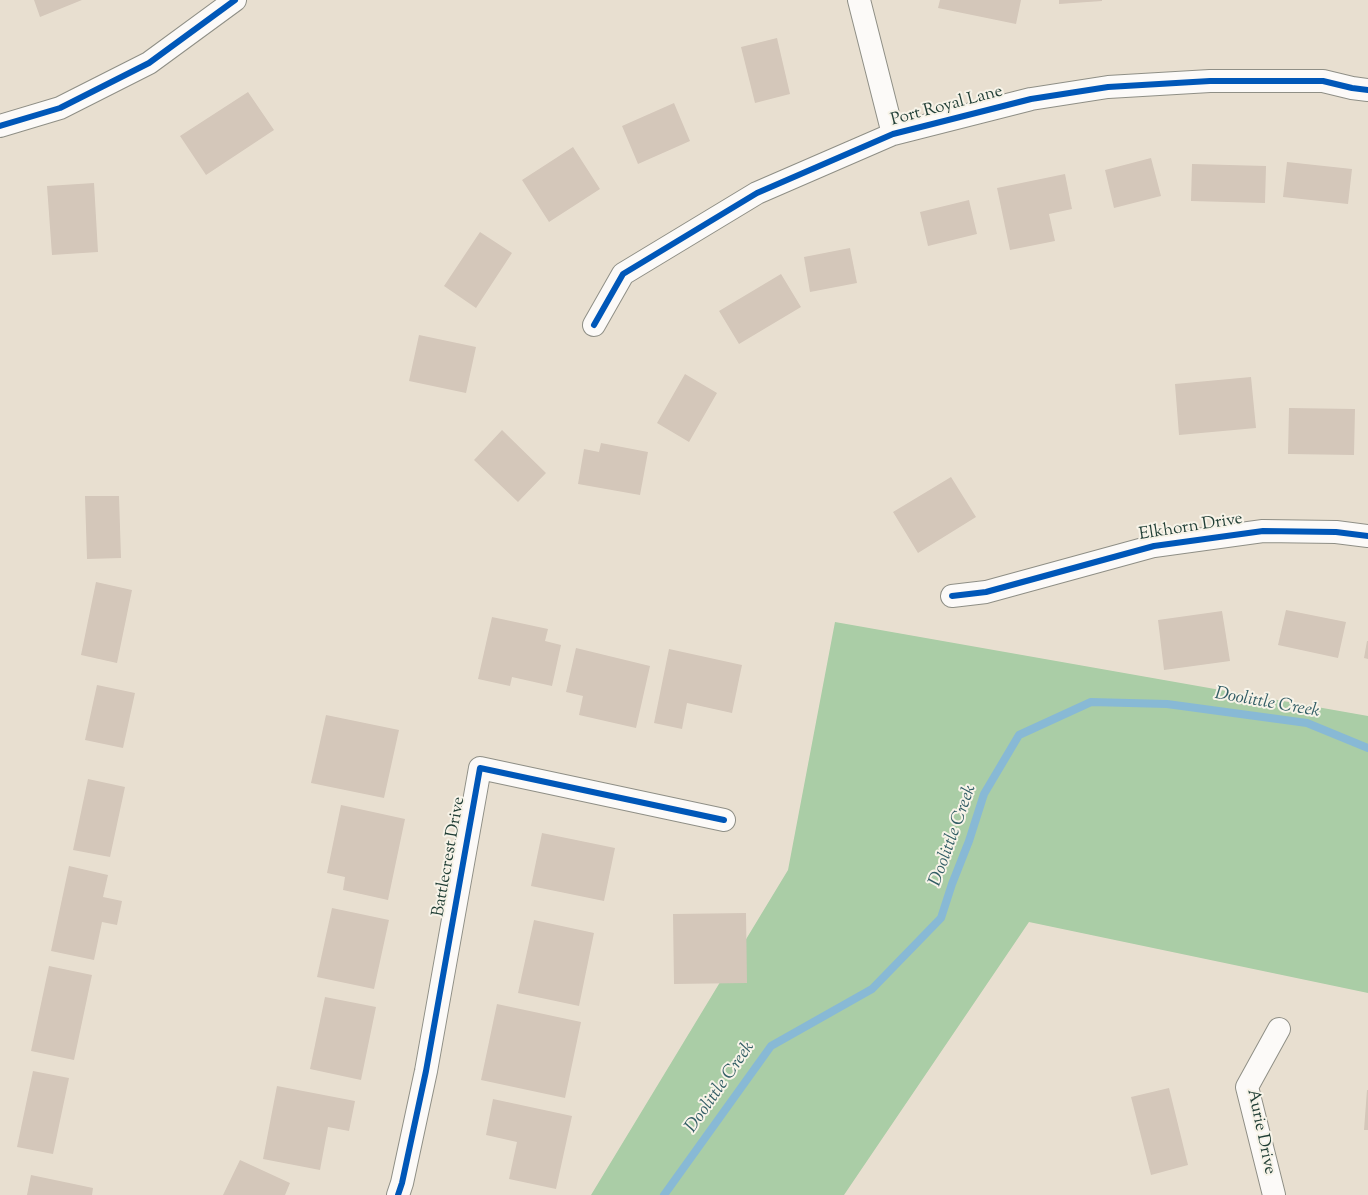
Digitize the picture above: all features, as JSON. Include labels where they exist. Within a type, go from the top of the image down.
[{"type":"street","points":[[0,126],[60,108],[149,63],[235,0]]},
{"type":"street","points":[[859,0],[893,134]]},
{"type":"street","name":"Port Royal Lane","points":[[594,325],[623,274],[757,193],[893,134],[1031,99],[1108,87],[1210,81],[1323,81],[1368,90]]},
{"type":"street","name":"Elkhorn Drive","points":[[952,596],[986,592],[1154,546],[1263,531],[1336,532],[1368,536]]},
{"type":"street","name":"Battlecrest Drive","points":[[398,1195],[402,1183],[426,1071],[480,768],[724,820]]},
{"type":"street","name":"Aurie Drive","points":[[1274,1195],[1247,1087],[1279,1028]]},
{"type":"green space","points":[[835,622],[1368,716],[1368,993],[1029,922],[844,1195],[591,1195],[788,870]]},
{"type":"building","points":[[34,0],[82,0],[40,17]]},
{"type":"building","points":[[940,0],[1021,0],[1016,24],[938,8]]},
{"type":"building","points":[[1059,0],[1102,0],[1102,1],[1059,4]]},
{"type":"building","points":[[777,38],[790,94],[755,103],[741,47]]},
{"type":"building","points":[[248,92],[274,130],[206,175],[180,136]]},
{"type":"building","points":[[674,103],[690,141],[638,164],[622,126]]},
{"type":"building","points":[[573,147],[600,189],[549,222],[522,180]]},
{"type":"building","points":[[1151,158],[1161,196],[1114,208],[1105,170]]},
{"type":"building","points":[[1287,162],[1352,169],[1348,204],[1283,197]]},
{"type":"building","points":[[1192,164],[1266,166],[1265,203],[1191,201]]},
{"type":"building","points":[[1065,174],[1072,209],[1049,214],[1055,241],[1010,250],[997,188]]},
{"type":"building","points":[[94,183],[98,252],[52,255],[47,186]]},
{"type":"building","points":[[969,200],[977,234],[928,246],[920,212]]},
{"type":"building","points":[[480,232],[512,253],[476,308],[444,286]]},
{"type":"building","points":[[850,248],[857,283],[810,292],[804,257]]},
{"type":"building","points":[[781,274],[801,307],[739,344],[719,311]]},
{"type":"building","points":[[419,335],[476,347],[466,393],[409,381]]},
{"type":"building","points":[[685,374],[717,393],[689,442],[657,423]]},
{"type":"building","points":[[1251,377],[1256,428],[1179,435],[1175,384]]},
{"type":"building","points":[[1289,408],[1355,409],[1354,455],[1288,454]]},
{"type":"building","points":[[502,430],[546,473],[518,502],[474,460]]},
{"type":"building","points":[[601,443],[648,452],[640,495],[578,484],[584,449],[599,452]]},
{"type":"building","points":[[951,477],[976,517],[918,553],[893,512]]},
{"type":"building","points":[[85,496],[119,496],[121,558],[87,559]]},
{"type":"building","points":[[96,582],[132,590],[117,663],[81,655]]},
{"type":"building","points":[[1286,610],[1346,622],[1338,658],[1278,645]]},
{"type":"building","points":[[1222,611],[1230,661],[1164,670],[1158,620]]},
{"type":"building","points":[[492,617],[548,629],[545,641],[561,645],[552,686],[512,677],[510,686],[478,679]]},
{"type":"building","points":[[1368,641],[1368,659],[1364,658]]},
{"type":"building","points":[[576,648],[650,666],[636,728],[579,715],[583,696],[566,692]]},
{"type":"building","points":[[669,649],[742,665],[732,713],[687,703],[682,729],[654,723]]},
{"type":"building","points":[[97,685],[135,693],[123,748],[85,740]]},
{"type":"building","points":[[326,715],[399,730],[384,798],[311,783]]},
{"type":"building","points":[[88,779],[125,787],[110,857],[73,850]]},
{"type":"building","points":[[341,805],[405,819],[388,900],[343,890],[345,877],[327,873]]},
{"type":"building","points":[[542,833],[615,848],[604,901],[531,886]]},
{"type":"building","points":[[69,866],[108,875],[103,897],[122,901],[117,925],[102,922],[94,960],[51,951]]},
{"type":"building","points":[[332,908],[389,920],[374,989],[317,977]]},
{"type":"building","points":[[746,913],[747,983],[674,984],[673,914]]},
{"type":"building","points":[[534,920],[594,933],[579,1006],[518,993]]},
{"type":"building","points":[[49,966],[92,975],[74,1060],[31,1051]]},
{"type":"building","points":[[325,997],[376,1007],[361,1080],[310,1069]]},
{"type":"building","points":[[497,1004],[581,1022],[565,1098],[481,1080]]},
{"type":"building","points":[[33,1071],[69,1078],[53,1154],[17,1147]]},
{"type":"building","points":[[277,1086],[355,1101],[349,1131],[328,1127],[320,1170],[263,1159]]},
{"type":"building","points":[[1169,1088],[1188,1165],[1151,1175],[1131,1097]]},
{"type":"building","points":[[1367,1090],[1368,1130],[1364,1130]]},
{"type":"building","points":[[493,1099],[572,1116],[556,1189],[509,1179],[517,1142],[486,1135]]},
{"type":"building","points":[[240,1160],[290,1183],[285,1195],[223,1195]]},
{"type":"building","points":[[31,1175],[93,1188],[92,1195],[27,1195]]},
{"type":"waterway","name":"Doolittle Creek","points":[[664,1195],[771,1046],[872,989],[941,918],[952,884],[969,841],[984,794],[1019,735],[1091,702],[1167,704],[1307,723],[1368,748]]},
{"type":"cycle path","points":[[0,126],[60,108],[149,63],[235,0]]},
{"type":"cycle path","points":[[594,325],[623,274],[757,193],[893,134],[1031,99],[1108,87],[1210,81],[1323,81],[1368,90]]},
{"type":"cycle path","points":[[952,596],[986,592],[1154,546],[1263,531],[1336,532],[1368,536]]},
{"type":"cycle path","points":[[398,1195],[402,1183],[426,1071],[480,768],[724,820]]}]
